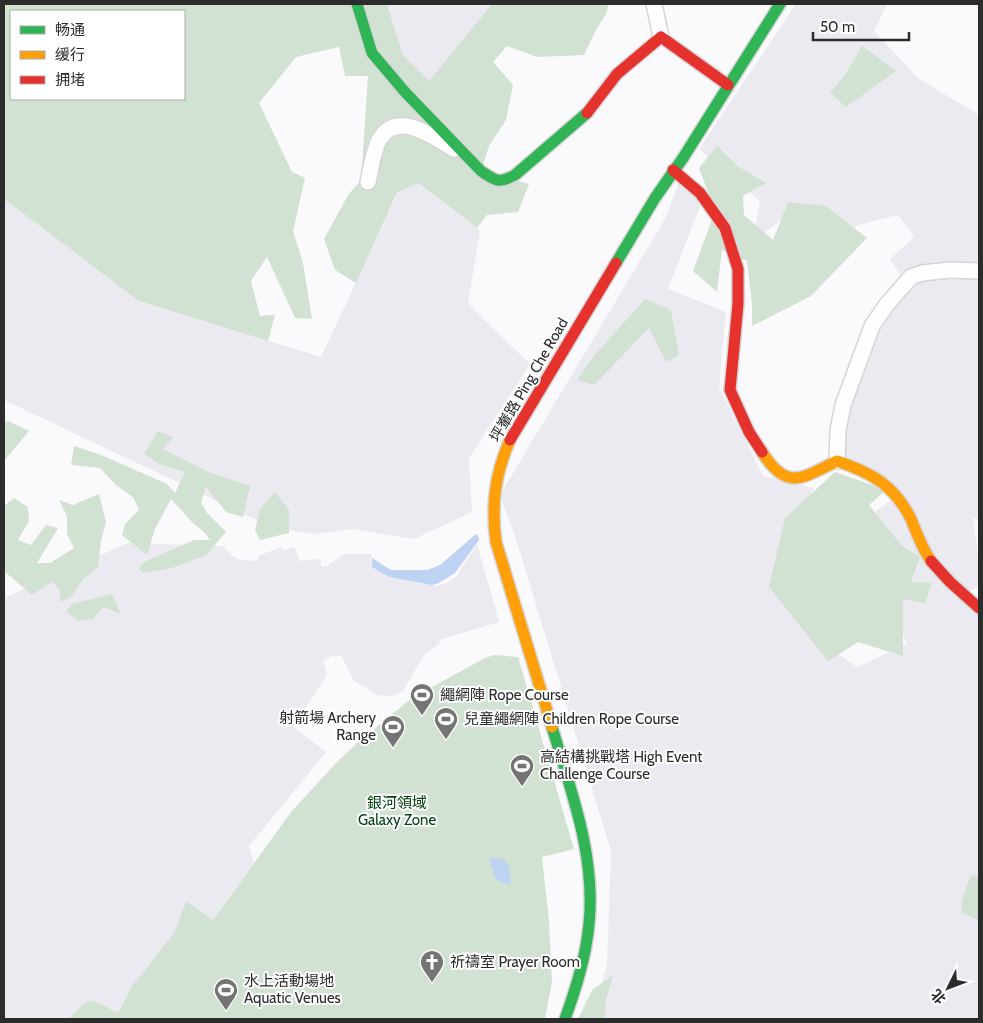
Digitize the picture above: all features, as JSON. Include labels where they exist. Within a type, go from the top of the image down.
[{"type":"street","points":[[357,4],[372,53],[405,92],[466,156],[490,178],[504,181],[515,175],[590,110],[618,74],[660,37]]},
{"type":"street","points":[[654,4],[660,37],[728,85]]},
{"type":"street","name":"坪輋路 Ping Che Road","points":[[565,1019],[581,974],[588,937],[591,904],[590,869],[580,822],[499,555],[492,520],[498,468],[509,439],[673,170],[684,158],[780,4]]},
{"type":"street","points":[[368,182],[380,138],[395,126],[419,129],[466,156]]},
{"type":"street","points":[[673,170],[700,193],[725,228],[738,269],[738,304],[730,390],[749,432],[765,458],[781,475],[789,478],[802,478],[837,461],[861,469],[886,484],[898,496],[926,554],[952,584],[979,608]]},
{"type":"street","points":[[837,461],[838,430],[843,405],[872,326],[887,304],[911,278],[922,273],[950,270],[979,271]]},
{"type":"shaded area","points":[[387,4],[493,4],[429,82],[403,55]]},
{"type":"shaded area","points":[[796,4],[887,4],[874,31],[919,79],[979,115],[979,520],[973,517],[979,563],[979,586],[964,595],[979,607],[979,1019],[592,1019],[607,964],[611,851],[516,539],[500,495],[665,219],[681,177],[704,196],[668,289],[726,312],[719,388],[763,476],[814,488],[774,574],[816,639],[857,667],[907,644],[885,599],[876,511],[897,496],[846,459],[843,405],[876,315],[905,283],[890,259],[914,237],[898,215],[858,225],[842,242],[794,210],[752,242],[760,201],[699,149]]},
{"type":"shaded area","points":[[418,183],[480,231],[468,304],[530,364],[469,458],[472,512],[414,539],[351,529],[314,534],[272,527],[4,400],[4,199],[139,301],[321,357],[398,193]]},
{"type":"shaded area","points":[[128,543],[222,546],[237,559],[251,561],[259,559],[258,556],[281,547],[283,551],[294,547],[300,561],[321,559],[321,566],[327,566],[344,554],[371,554],[372,567],[389,577],[437,586],[447,583],[456,577],[477,544],[499,622],[439,640],[440,643],[424,655],[403,691],[393,696],[378,695],[354,681],[341,655],[335,657],[334,655],[323,661],[327,675],[293,727],[326,752],[249,846],[254,863],[213,920],[186,901],[174,933],[132,986],[118,1014],[89,1001],[69,1019],[4,1019],[4,598]]},
{"type":"green space","points":[[4,4],[387,4],[403,55],[429,81],[492,4],[609,4],[606,14],[584,55],[537,57],[507,46],[493,62],[513,85],[506,120],[489,146],[481,171],[529,184],[518,212],[487,215],[477,228],[418,183],[397,193],[356,283],[335,270],[324,239],[348,195],[361,180],[368,76],[345,76],[339,47],[296,57],[259,103],[292,172],[305,178],[293,231],[303,263],[312,319],[295,318],[267,257],[251,281],[260,316],[275,315],[268,341],[139,301],[4,199]]},
{"type":"green space","points":[[862,46],[896,71],[846,107],[830,93],[845,75]]},
{"type":"green space","points":[[717,146],[739,167],[766,183],[743,196],[744,215],[773,240],[788,202],[826,206],[867,238],[811,296],[752,326],[752,304],[747,261],[722,250],[717,292],[693,271],[715,211],[699,168]]},
{"type":"green space","points":[[645,299],[671,310],[679,355],[666,362],[649,328],[594,385],[577,380],[594,356]]},
{"type":"green space","points":[[8,421],[29,431],[4,461],[4,423]]},
{"type":"green space","points":[[158,431],[173,437],[163,449],[211,473],[250,486],[243,517],[226,512],[206,487],[201,502],[207,513],[226,532],[206,555],[172,568],[143,573],[139,569],[144,562],[194,540],[210,540],[171,499],[155,529],[147,555],[122,535],[125,524],[139,510],[133,497],[116,485],[100,468],[71,465],[74,446],[99,454],[167,484],[175,493],[185,472],[161,465],[144,454]]},
{"type":"green space","points":[[835,472],[886,490],[869,505],[902,546],[920,557],[911,582],[932,583],[925,603],[903,599],[903,656],[858,642],[828,661],[769,587],[785,518]]},
{"type":"green space","points":[[275,492],[289,510],[289,533],[260,540],[255,530],[260,509]]},
{"type":"green space","points":[[99,494],[106,522],[101,541],[98,567],[83,579],[70,598],[60,602],[60,590],[52,582],[32,595],[4,571],[4,506],[14,498],[28,507],[29,521],[18,540],[31,545],[46,525],[58,528],[37,563],[50,563],[74,548],[67,534],[67,516],[59,500],[73,505]]},
{"type":"green space","points":[[112,594],[121,614],[103,607],[93,619],[78,621],[66,611],[72,604]]},
{"type":"green space","name":"銀河領域 Galaxy Zone","points":[[494,655],[518,657],[574,849],[542,857],[549,921],[552,982],[545,1019],[69,1019],[83,1005],[92,1001],[118,1013],[132,986],[174,933],[186,901],[213,920],[291,812],[358,742],[412,698],[485,658]]},
{"type":"green space","points":[[971,875],[979,876],[979,923],[976,919],[961,912],[962,900]]},
{"type":"green space","points":[[613,975],[606,1000],[605,1019],[578,1019],[592,990]]},
{"type":"water","points":[[476,534],[479,540],[455,573],[439,583],[432,585],[389,577],[372,567],[372,558],[391,570],[427,570],[440,565]]},
{"type":"water","points":[[489,859],[504,860],[509,866],[511,885],[496,880]]},
{"type":"traffic: fast","points":[[357,4],[372,53],[405,92],[481,171],[494,179],[505,180],[515,175],[587,113]]},
{"type":"traffic: fast","points":[[616,263],[655,198],[683,158],[780,4]]},
{"type":"traffic: fast","points":[[552,727],[574,800],[589,874],[589,924],[586,948],[577,984],[565,1019]]},
{"type":"traffic: slow","points":[[510,440],[501,465],[494,502],[496,542],[552,727]]},
{"type":"traffic: slow","points":[[762,452],[771,465],[779,473],[787,477],[796,478],[804,476],[837,461],[861,470],[881,482],[897,497],[904,507],[931,561]]},
{"type":"traffic: jam","points":[[587,113],[617,74],[661,37],[728,85]]},
{"type":"traffic: jam","points":[[673,170],[700,193],[725,228],[738,269],[738,304],[730,390],[749,432],[762,452]]},
{"type":"traffic: jam","points":[[510,440],[616,263]]},
{"type":"traffic: jam","points":[[931,561],[950,582],[979,608]]},
{"type":"place","name":"繩網陣 Rope Course","points":[[422,716]]},
{"type":"place","name":"兒童繩網陣 Children Rope Course","points":[[446,740]]},
{"type":"place","name":"射箭場 Archery Range","points":[[393,748]]},
{"type":"place","name":"高結構挑戰塔 High Event Challenge Course","points":[[522,787]]},
{"type":"place","name":"祈禱室 Prayer Room","points":[[432,983]]},
{"type":"place","name":"水上活動場地 Aquatic Venues","points":[[226,1011]]}]
